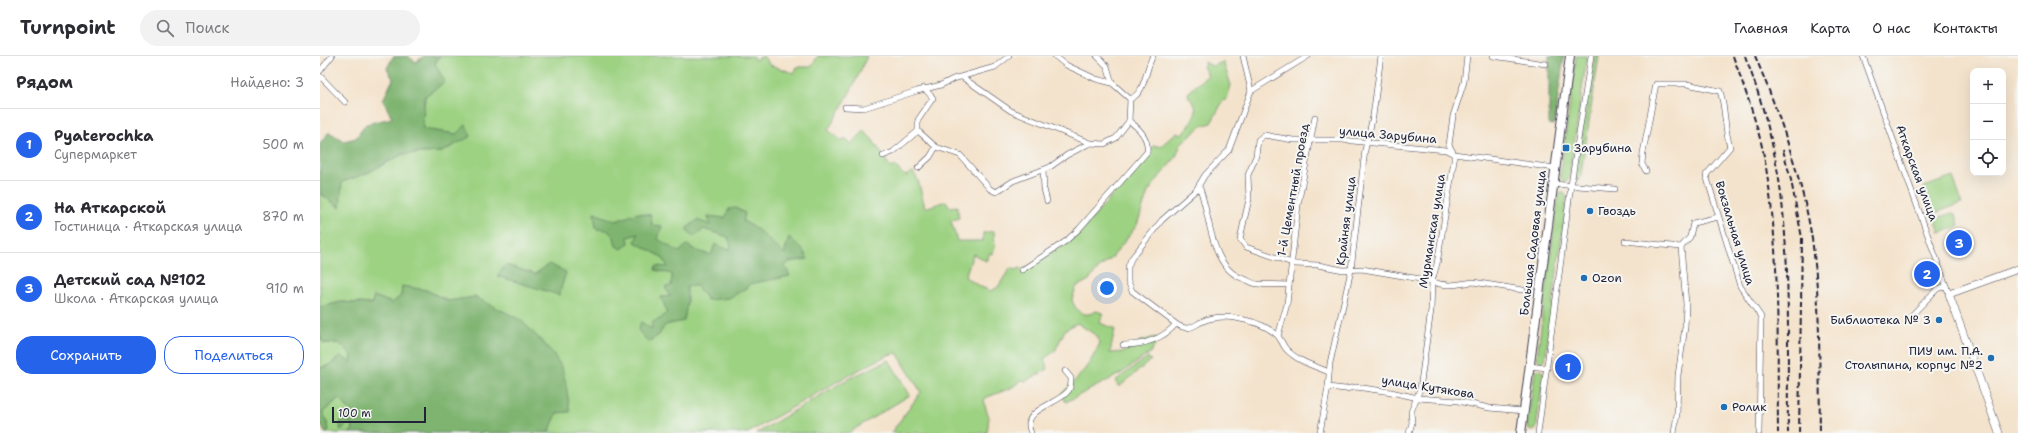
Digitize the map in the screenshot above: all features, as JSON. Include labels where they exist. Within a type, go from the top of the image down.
[{"type":"main road","name":"Большая Садовая улица","points":[[1523,433],[1524,411],[1570,56]]},
{"type":"street","points":[[320,71],[332,56]]},
{"type":"street","points":[[845,106],[864,108],[995,67],[1009,56]]},
{"type":"street","points":[[1055,56],[1066,65],[1090,76],[1112,83],[1130,99]]},
{"type":"street","points":[[1097,56],[1107,66],[1112,83]]},
{"type":"street","points":[[1130,99],[1137,97],[1153,56]]},
{"type":"street","points":[[1243,56],[1252,91],[1229,150],[1205,175],[1199,186],[1162,220],[1130,259],[1128,267],[1128,281],[1132,292],[1168,316],[1180,326],[1190,328],[1207,319],[1219,317],[1245,320],[1258,324],[1278,336],[1286,349],[1304,362],[1329,372]]},
{"type":"street","points":[[1252,91],[1308,56]]},
{"type":"street","name":"Крайняя улица","points":[[1320,433],[1328,387],[1329,372],[1351,270],[1380,56]]},
{"type":"street","name":"Мурманская улица","points":[[1409,433],[1412,423],[1411,412],[1418,398],[1431,310],[1432,281],[1437,264],[1454,154],[1449,145],[1453,116],[1464,82],[1467,56]]},
{"type":"street","points":[[1493,56],[1546,64]]},
{"type":"street","points":[[1538,433],[1571,186],[1591,56]]},
{"type":"street","name":"Аткарская улица","points":[[1863,56],[1999,433]]},
{"type":"street","points":[[320,76],[345,102]]},
{"type":"street","points":[[962,78],[1011,111],[1090,143],[1104,144],[1116,138],[1129,121],[1130,99]]},
{"type":"street","name":"Вокзальная улица","points":[[1646,171],[1642,164],[1643,153],[1656,84],[1687,84],[1720,91],[1723,102],[1724,128],[1730,148],[1706,175],[1712,190],[1718,216],[1740,286],[1761,317],[1759,433]]},
{"type":"street","points":[[924,88],[933,98],[918,120],[918,131],[936,147],[960,155],[994,192],[1013,181],[1043,170],[1090,143]]},
{"type":"street","name":"1-й Цементный проезд","points":[[1278,336],[1287,304],[1298,205],[1312,140],[1315,117]]},
{"type":"street","points":[[1022,270],[1066,241],[1079,229],[1147,152],[1148,146],[1146,139],[1129,121]]},
{"type":"street","points":[[883,156],[893,152],[918,131]]},
{"type":"street","name":"улица Зарубина","points":[[1291,263],[1246,247],[1240,239],[1249,199],[1248,175],[1256,156],[1258,140],[1264,135],[1312,140],[1342,140],[1446,150],[1454,154],[1555,168]]},
{"type":"street","points":[[918,168],[930,157],[936,147]]},
{"type":"street","points":[[1043,170],[1044,189],[1047,201]]},
{"type":"street","points":[[1553,184],[1615,189]]},
{"type":"street","points":[[1199,186],[1209,227],[1223,265],[1237,277],[1258,284],[1277,283],[1289,286]]},
{"type":"street","points":[[1674,433],[1677,414],[1678,375],[1685,327],[1686,304],[1681,247],[1690,237],[1693,223],[1718,216]]},
{"type":"street","points":[[1625,241],[1681,247]]},
{"type":"street","points":[[1291,263],[1318,265],[1343,270],[1362,269],[1432,281],[1439,285],[1466,285],[1473,282],[1523,290]]},
{"type":"street","points":[[1949,294],[2018,269]]},
{"type":"street","points":[[1908,319],[1937,289],[1946,286]]},
{"type":"street","points":[[1123,345],[1139,345],[1153,340],[1167,333],[1176,324]]},
{"type":"street","points":[[1530,366],[1547,368]]},
{"type":"street","points":[[1031,433],[1029,423],[1031,415],[1063,396],[1070,389],[1071,378],[1065,371]]},
{"type":"street","name":"улица Кутякова","points":[[1328,387],[1345,389],[1356,387],[1418,398],[1458,401],[1489,408],[1524,411]]},
{"type":"green space","points":[[407,56],[416,62],[424,56],[439,56],[435,64],[445,82],[424,97],[423,129],[456,134],[466,125],[471,136],[442,152],[403,154],[365,174],[342,182],[340,208],[320,193],[320,144],[329,132],[344,141],[356,138],[366,124],[392,118],[383,100],[393,79],[387,68],[393,57]]},
{"type":"green space","points":[[439,56],[753,56],[755,60],[763,56],[770,65],[794,73],[797,67],[811,67],[818,56],[867,56],[849,94],[828,130],[842,141],[845,139],[851,144],[864,131],[872,139],[891,168],[895,166],[905,176],[913,172],[918,180],[925,208],[946,201],[950,207],[957,206],[959,218],[951,221],[957,241],[983,241],[983,233],[994,231],[995,248],[992,254],[990,253],[986,261],[973,254],[965,277],[981,287],[991,291],[998,287],[1010,268],[1016,270],[1020,268],[1022,270],[1067,243],[1082,230],[1142,162],[1153,146],[1161,146],[1177,132],[1182,134],[1186,130],[1196,112],[1188,93],[1208,75],[1203,67],[1205,62],[1212,66],[1223,62],[1231,85],[1227,99],[1223,101],[1211,123],[1202,126],[1181,143],[1176,157],[1148,192],[1137,225],[1111,259],[1099,268],[1089,280],[1076,287],[1072,300],[1076,308],[1081,313],[1088,314],[1096,311],[1103,313],[1100,323],[1115,329],[1110,353],[1124,352],[1139,342],[1155,337],[1157,341],[1150,353],[1120,374],[1066,402],[1061,394],[1084,371],[1100,343],[1097,336],[1077,323],[1065,330],[1055,351],[1044,359],[1048,369],[1026,381],[1022,380],[1011,388],[985,398],[984,403],[989,417],[987,433],[891,433],[921,392],[897,353],[888,355],[847,376],[748,433],[546,433],[549,432],[557,413],[475,297],[448,301],[426,290],[402,287],[401,296],[392,303],[374,296],[373,304],[341,302],[320,307],[320,193],[340,207],[341,182],[365,174],[403,154],[442,152],[456,134],[422,129],[428,82]]},
{"type":"green space","points":[[1549,56],[1564,56],[1554,125],[1549,124]]},
{"type":"green space","points":[[1576,56],[1587,56],[1569,178],[1564,182],[1560,176]]},
{"type":"green space","points":[[1594,56],[1599,56],[1580,179],[1576,181],[1575,179]]},
{"type":"green space","points":[[1953,177],[1962,203],[1933,214],[1924,187]]},
{"type":"green space","points":[[1561,193],[1564,193],[1567,197],[1545,361],[1540,363],[1537,357],[1558,197]]},
{"type":"green space","points":[[736,208],[745,213],[743,221],[757,229],[784,254],[789,237],[802,249],[808,259],[789,262],[785,266],[790,276],[750,284],[745,289],[729,298],[707,300],[697,286],[687,286],[687,304],[684,321],[665,325],[659,335],[648,342],[638,330],[641,322],[652,329],[652,322],[660,319],[667,312],[661,297],[670,296],[665,287],[671,286],[672,274],[655,270],[656,266],[668,267],[662,257],[635,242],[638,234],[628,237],[629,243],[622,249],[616,246],[614,237],[607,230],[596,229],[594,213],[616,221],[638,213],[651,215],[652,225],[662,226],[658,239],[679,252],[687,245],[697,251],[711,255],[715,244],[729,250],[731,246],[728,237],[704,229],[694,237],[686,229],[697,220],[710,225],[708,216],[725,218],[729,209]]},
{"type":"green space","points":[[1952,213],[1956,215],[1959,226],[1940,233],[1935,219]]},
{"type":"green space","points":[[549,264],[566,272],[559,295],[497,276],[506,265],[535,274]]},
{"type":"green space","points":[[402,286],[426,290],[448,301],[475,297],[521,320],[552,352],[562,368],[570,412],[557,413],[549,432],[546,433],[349,433],[353,429],[350,422],[341,430],[340,426],[343,414],[351,412],[339,398],[323,412],[329,429],[327,433],[325,433],[320,422],[320,368],[330,365],[340,356],[351,362],[352,356],[339,343],[324,343],[320,337],[320,307],[341,302],[372,304],[374,296],[392,303],[401,296]]},
{"type":"green space","points":[[320,337],[324,343],[339,343],[352,355],[352,363],[340,356],[330,365],[320,368]]},
{"type":"green space","points":[[1148,357],[1151,360],[1119,387],[1115,381]]},
{"type":"green space","points":[[889,360],[910,395],[848,433],[757,433],[846,380]]},
{"type":"green space","points":[[1539,369],[1544,373],[1536,429],[1532,431],[1529,430],[1527,424],[1535,372]]},
{"type":"green space","points":[[339,398],[351,412],[340,430],[350,422],[353,429],[349,433],[327,433],[329,429],[323,412]]},
{"type":"railway","points":[[1733,56],[1757,127],[1769,186],[1773,221],[1777,292],[1778,433]]},
{"type":"railway","points":[[1745,56],[1767,124],[1781,194],[1786,254],[1788,314],[1788,433]]},
{"type":"railway","points":[[1755,56],[1789,146],[1803,194],[1812,239],[1818,311],[1820,433]]},
{"type":"railway","points":[[1783,150],[1791,180],[1802,238],[1799,433]]},
{"type":"place","name":"Зарубина","points":[[1566,148]]},
{"type":"place","name":"Гвоздь","points":[[1590,211]]},
{"type":"place","name":"Детский сад №102","points":[[1959,243]]},
{"type":"place","name":"На Аткарской","points":[[1927,274]]},
{"type":"place","name":"Ozon","points":[[1584,278]]},
{"type":"place","name":"Библиотека № 3","points":[[1939,320]]},
{"type":"place","name":"ПИУ им. П.А. Столыпина, корпус №2","points":[[1991,358]]},
{"type":"place","name":"Pyaterochka","points":[[1568,367]]},
{"type":"place","name":"Ролик","points":[[1724,407]]}]
